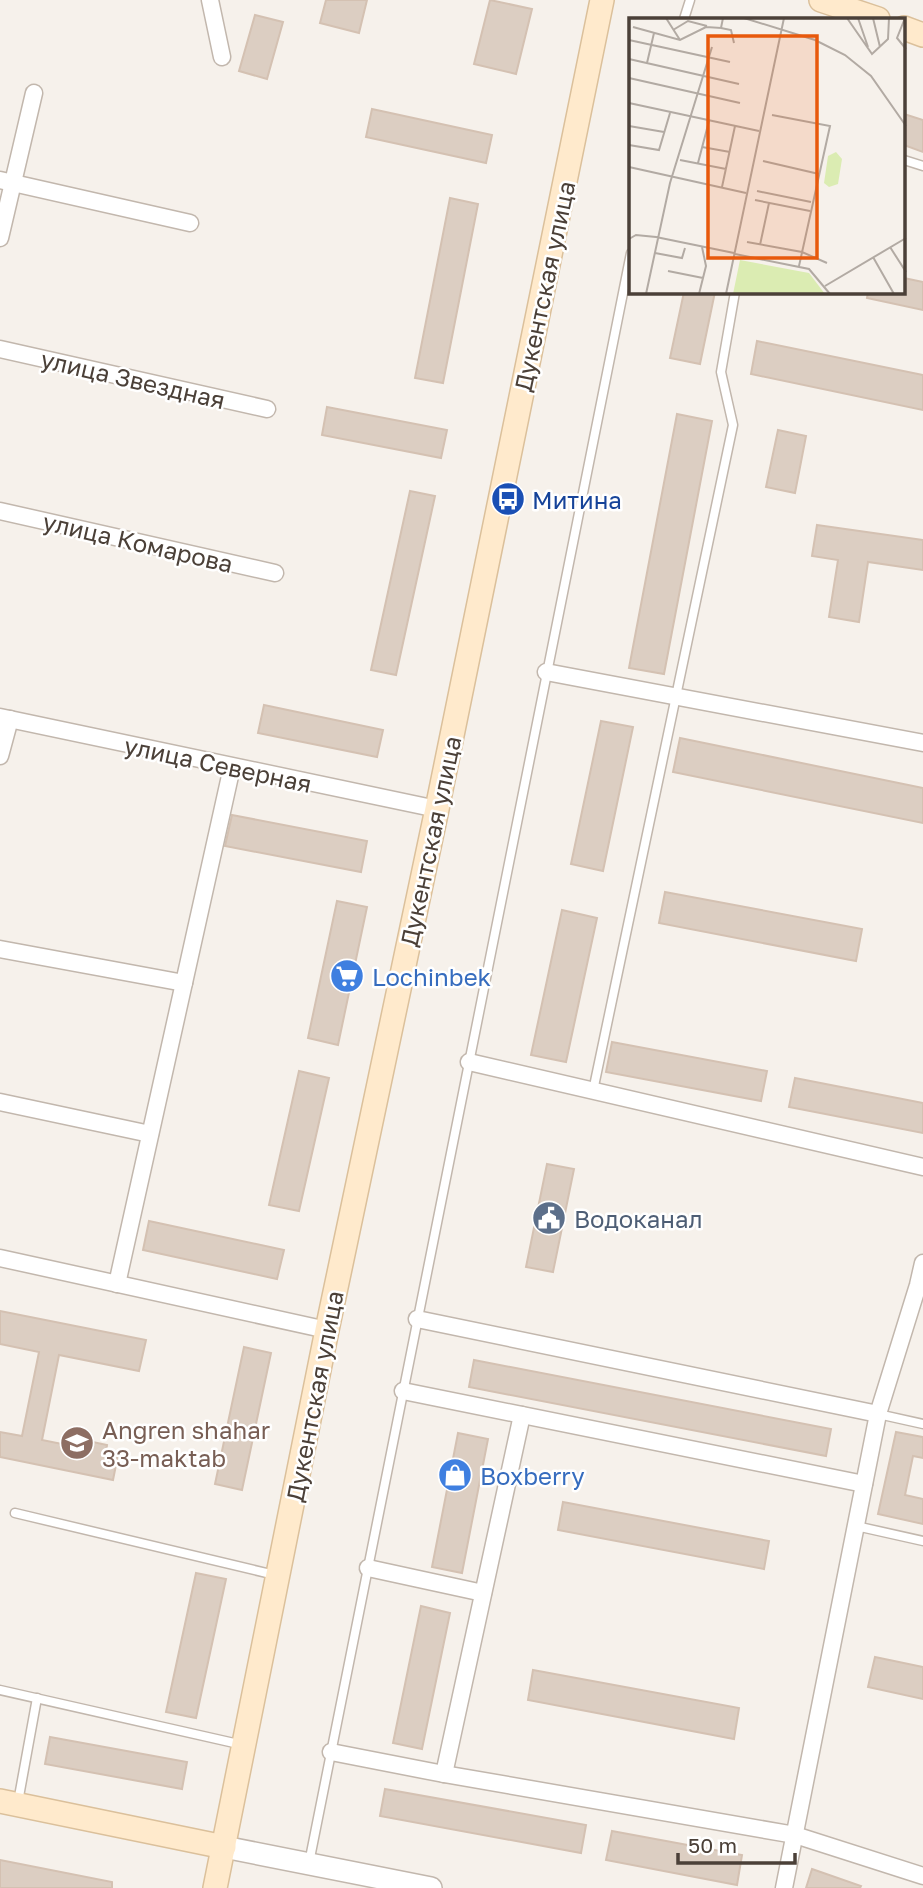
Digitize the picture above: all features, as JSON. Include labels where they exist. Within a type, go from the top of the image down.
[{"type":"main road","name":"Дукентская улица","points":[[215,1888],[327,1330],[603,0]]},
{"type":"main road","points":[[821,0],[874,18]]},
{"type":"main road","points":[[906,29],[923,35]]},
{"type":"main road","points":[[9,1803],[224,1847]]},
{"type":"street","points":[[211,0],[222,57]]},
{"type":"street","points":[[0,238],[7,181],[34,93]]},
{"type":"street","points":[[7,181],[190,223]]},
{"type":"street","name":"улица Звездная","points":[[0,349],[267,409]]},
{"type":"street","name":"улица Комарова","points":[[0,511],[275,573]]},
{"type":"street","points":[[546,672],[923,743]]},
{"type":"street","points":[[0,756],[5,718]]},
{"type":"street","name":"улица Северная","points":[[5,718],[437,809]]},
{"type":"street","points":[[117,1284],[232,767]]},
{"type":"street","points":[[0,949],[184,983]]},
{"type":"street","points":[[469,1062],[923,1167]]},
{"type":"street","points":[[0,1102],[150,1134]]},
{"type":"street","points":[[0,1258],[327,1330]]},
{"type":"street","points":[[785,1888],[878,1414],[923,1263]]},
{"type":"street","points":[[417,1320],[878,1414]]},
{"type":"street","points":[[403,1391],[864,1484]]},
{"type":"street","points":[[444,1774],[522,1415]]},
{"type":"street","points":[[368,1568],[483,1593]]},
{"type":"street","points":[[331,1752],[795,1835],[923,1876]]},
{"type":"street","points":[[224,1847],[432,1888]]},
{"type":"lane","points":[[684,18],[690,0]]},
{"type":"lane","points":[[906,161],[923,166]]},
{"type":"lane","points":[[309,1864],[629,263]]},
{"type":"lane","points":[[593,1091],[733,425],[721,372],[735,294]]},
{"type":"lane","points":[[878,1414],[923,1424]]},
{"type":"lane","points":[[15,1513],[278,1575]]},
{"type":"lane","points":[[856,1526],[923,1541]]},
{"type":"lane","points":[[0,1690],[244,1745]]},
{"type":"lane","points":[[9,1803],[37,1698]]},
{"type":"building","points":[[326,0],[367,0],[359,33],[320,23]]},
{"type":"building","points":[[490,0],[532,9],[516,74],[474,64]]},
{"type":"building","points":[[255,15],[283,22],[267,79],[239,71]]},
{"type":"building","points":[[372,109],[492,135],[486,163],[366,137]]},
{"type":"building","points":[[906,115],[923,120],[923,152],[906,146]]},
{"type":"building","points":[[450,198],[478,204],[443,383],[415,378]]},
{"type":"building","points":[[906,278],[923,282],[923,310],[867,298],[868,294],[906,294]]},
{"type":"building","points":[[684,294],[715,294],[700,364],[670,358]]},
{"type":"building","points":[[757,341],[923,375],[923,410],[751,374]]},
{"type":"building","points":[[327,407],[447,430],[441,458],[322,435]]},
{"type":"building","points":[[677,414],[712,421],[664,674],[629,668]]},
{"type":"building","points":[[778,430],[806,436],[795,493],[766,487]]},
{"type":"building","points":[[410,491],[435,496],[396,675],[371,670]]},
{"type":"building","points":[[817,525],[923,540],[923,570],[868,562],[859,622],[829,617],[838,560],[812,556]]},
{"type":"building","points":[[264,705],[383,730],[377,757],[258,733]]},
{"type":"building","points":[[601,721],[633,727],[603,871],[571,864]]},
{"type":"building","points":[[680,738],[923,788],[923,823],[673,772]]},
{"type":"building","points":[[232,815],[367,841],[361,872],[225,846]]},
{"type":"building","points":[[665,892],[862,929],[856,961],[659,923]]},
{"type":"building","points":[[337,901],[367,907],[338,1045],[308,1038]]},
{"type":"building","points":[[562,910],[597,918],[566,1062],[531,1055]]},
{"type":"building","points":[[612,1042],[767,1071],[761,1101],[606,1072]]},
{"type":"building","points":[[299,1071],[329,1078],[299,1211],[269,1205]]},
{"type":"building","points":[[795,1078],[923,1103],[923,1133],[789,1107]]},
{"type":"building","points":[[547,1164],[574,1169],[553,1272],[526,1267]]},
{"type":"building","points":[[149,1221],[284,1250],[277,1279],[143,1250]]},
{"type":"building","points":[[0,1311],[146,1340],[139,1371],[59,1355],[42,1440],[87,1449],[88,1441],[107,1445],[106,1452],[118,1455],[113,1480],[0,1457],[0,1432],[22,1436],[39,1352],[0,1344]]},
{"type":"building","points":[[244,1347],[271,1353],[242,1490],[215,1484]]},
{"type":"building","points":[[474,1360],[831,1429],[826,1456],[469,1387]]},
{"type":"building","points":[[896,1432],[923,1437],[923,1458],[913,1456],[905,1495],[923,1499],[923,1524],[878,1514]]},
{"type":"building","points":[[458,1433],[488,1439],[462,1573],[432,1567]]},
{"type":"building","points":[[563,1502],[769,1541],[764,1569],[558,1530]]},
{"type":"building","points":[[196,1573],[226,1579],[196,1718],[166,1712]]},
{"type":"building","points":[[421,1606],[450,1613],[422,1749],[393,1743]]},
{"type":"building","points":[[875,1657],[923,1667],[923,1699],[868,1687]]},
{"type":"building","points":[[533,1670],[739,1708],[734,1739],[528,1700]]},
{"type":"building","points":[[50,1737],[187,1762],[182,1789],[45,1764]]},
{"type":"building","points":[[385,1789],[586,1825],[581,1853],[380,1816]]},
{"type":"building","points":[[612,1831],[742,1855],[737,1885],[606,1860]]},
{"type":"building","points":[[0,1860],[112,1882],[112,1888],[0,1888]]},
{"type":"building","points":[[812,1869],[861,1886],[806,1888]]},
{"type":"place","name":"Митина","points":[[508,499]]},
{"type":"place","name":"Lochinbek","points":[[347,976]]},
{"type":"place","name":"Водоканал","points":[[549,1218]]},
{"type":"place","name":"Angren shahar 33-maktab","points":[[77,1443]]},
{"type":"place","name":"Boxberry","points":[[455,1475]]}]
